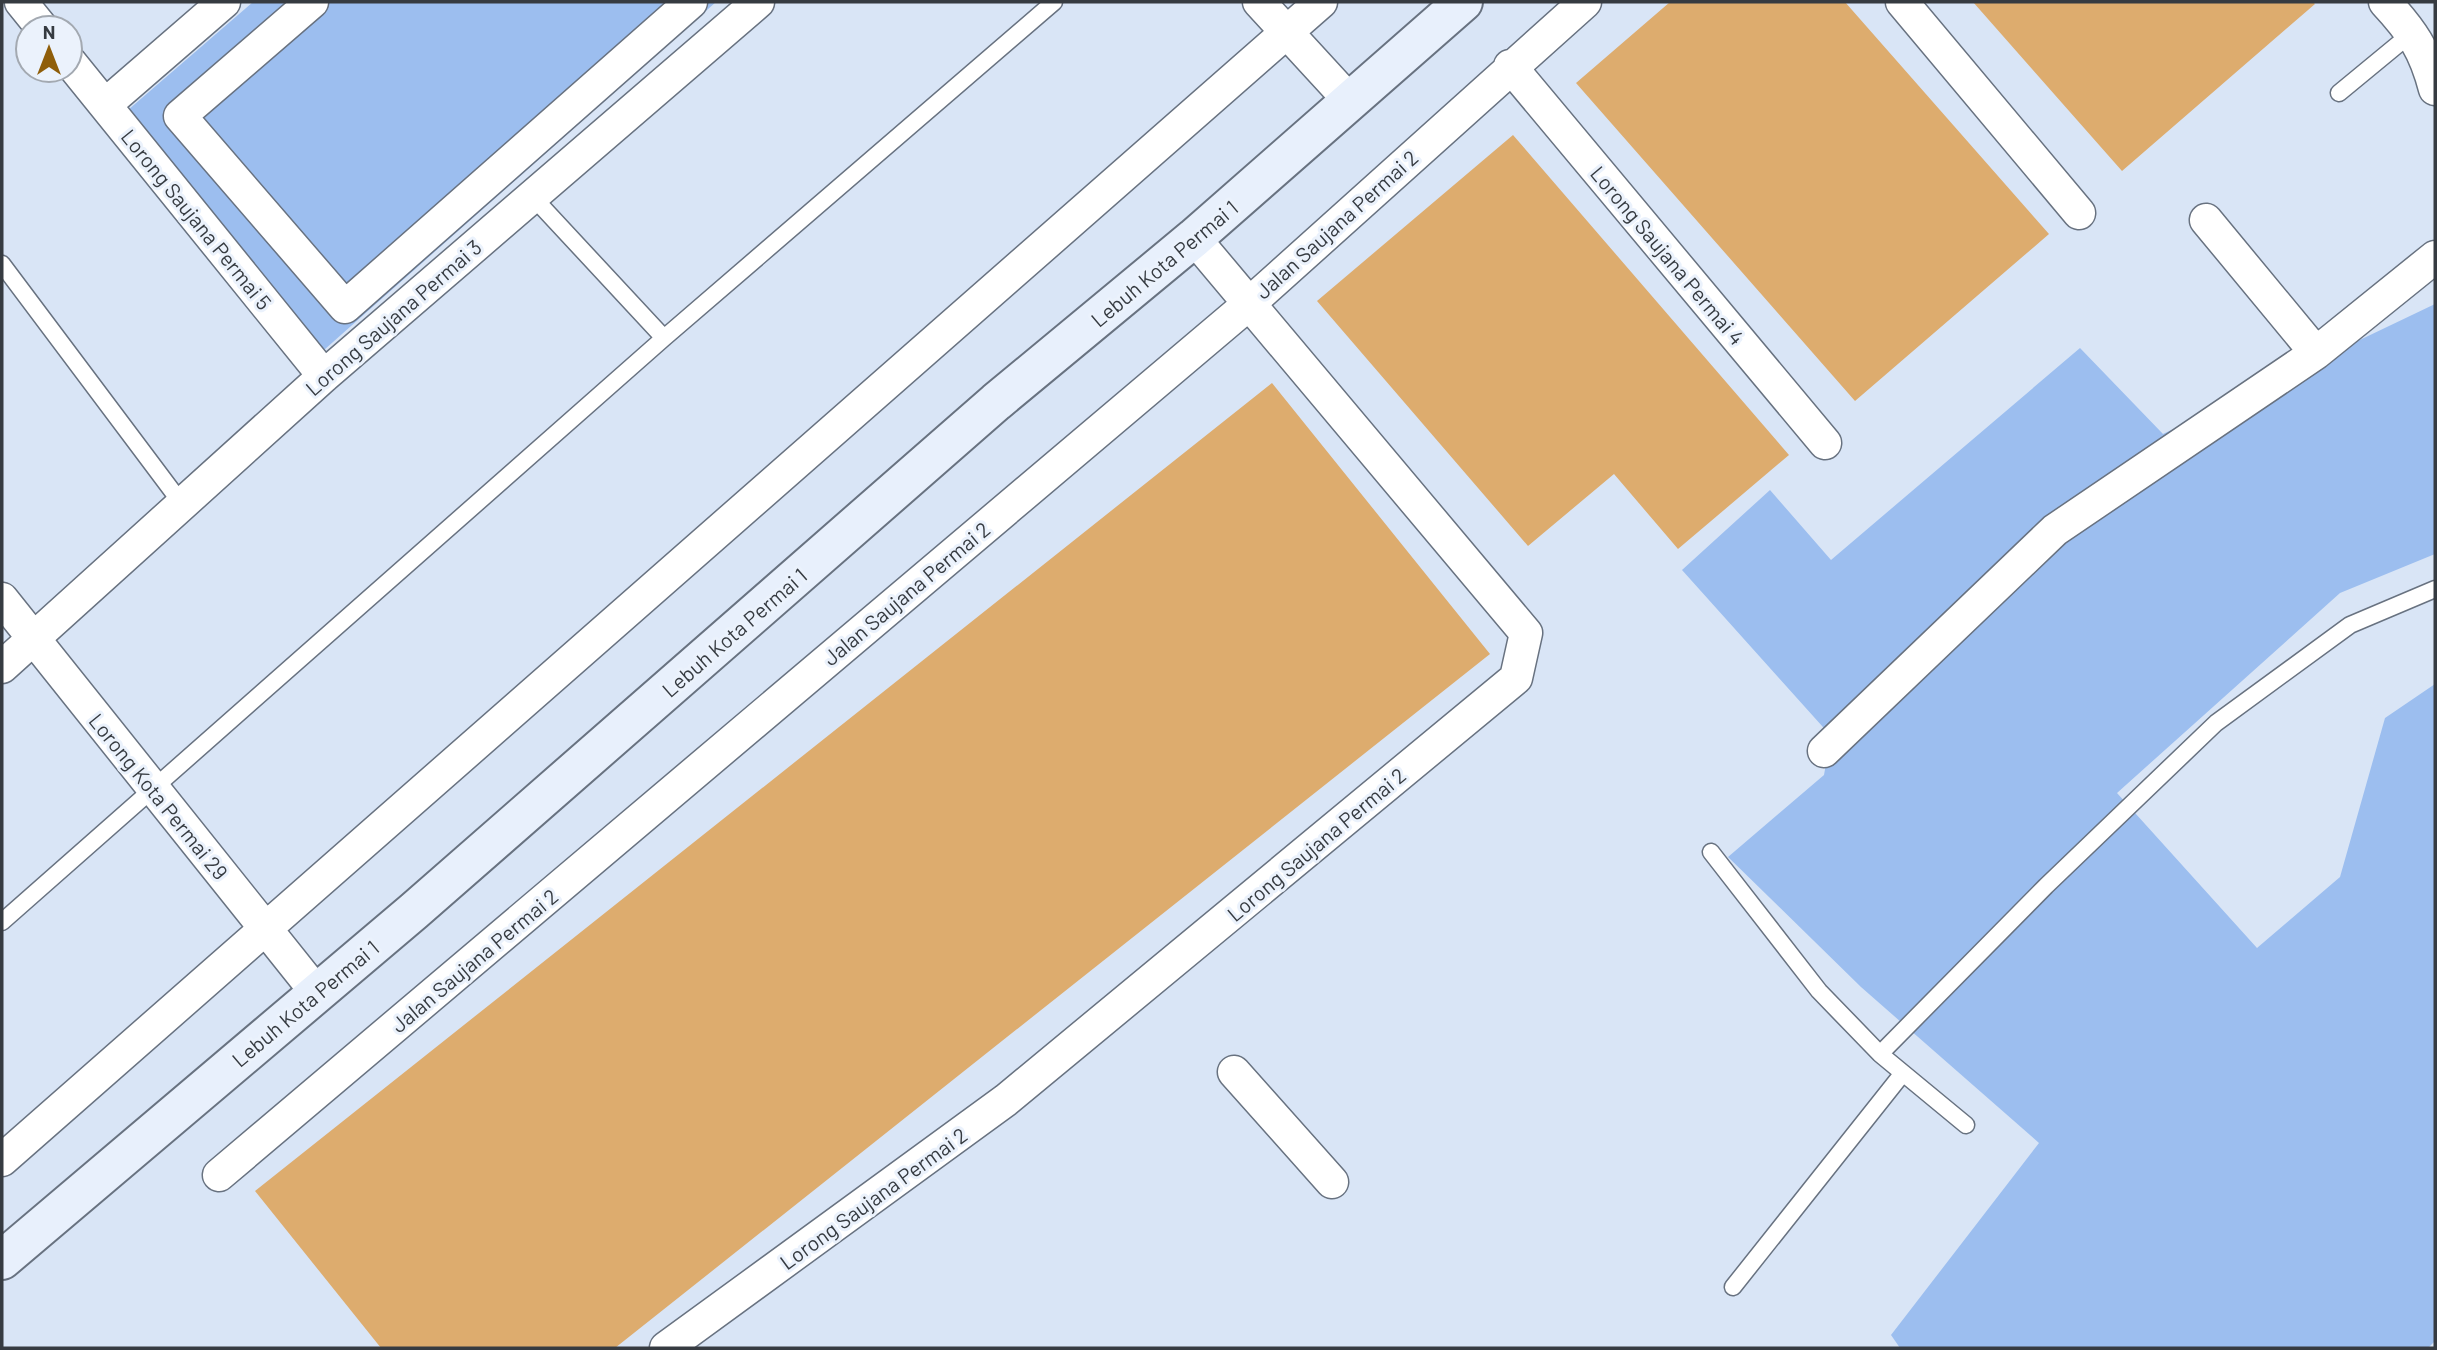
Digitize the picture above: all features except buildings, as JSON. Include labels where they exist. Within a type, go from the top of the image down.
[{"type":"street","points":[[105,105],[224,2]]},
{"type":"street","points":[[312,2],[180,116],[345,307],[691,2]]},
{"type":"street","name":"Lorong Saujana Permai 3","points":[[2,667],[324,376],[758,2]]},
{"type":"street","points":[[1259,2],[1350,101]]},
{"type":"street","points":[[2,1160],[1321,2]]},
{"type":"street","name":"Lebuh Kota Permai 1","points":[[2,1260],[317,993],[996,402],[1194,238],[1464,2]]},
{"type":"street","name":"Jalan Saujana Permai 2","points":[[219,1175],[1250,303],[1510,66],[1585,2]]},
{"type":"street","points":[[1902,2],[2080,213]]},
{"type":"street","points":[[2385,2],[2413,32],[2429,64],[2435,89]]},
{"type":"street","name":"Lorong Saujana Permai 4","points":[[1510,66],[1825,443]]},
{"type":"street","name":"Lorong Saujana Permai 5","points":[[84,79],[324,376]]},
{"type":"street","points":[[2206,220],[2316,353]]},
{"type":"street","name":"Lorong Saujana Permai 2","points":[[666,1348],[1006,1100],[1516,678],[1527,633],[1194,238]]},
{"type":"street","points":[[1824,751],[2054,530],[2316,353],[2435,257]]},
{"type":"street","name":"Lorong Kota Permai 29","points":[[2,600],[317,993]]},
{"type":"street","points":[[1234,1072],[1332,1182]]},
{"type":"lane","points":[[2,922],[664,338],[1054,2]]},
{"type":"lane","points":[[2339,93],[2413,32]]},
{"type":"lane","points":[[532,196],[664,338]]},
{"type":"lane","points":[[2,264],[182,504]]},
{"type":"lane","points":[[1880,1054],[2046,886],[2216,723],[2350,625],[2435,589]]},
{"type":"lane","points":[[1711,852],[1819,991],[1880,1054],[1966,1125]]},
{"type":"lane","points":[[1733,1287],[1903,1073]]},
{"type":"shaded area","points":[[253,2],[716,2],[315,358],[106,129]]},
{"type":"shaded area","points":[[2435,304],[2435,554],[2340,593],[2117,793],[2257,948],[2340,877],[2385,718],[2435,684],[2435,1341],[2428,1348],[1900,1348],[1891,1335],[2039,1143],[1861,987],[1728,857],[1824,775],[1831,736],[1682,570],[1770,490],[1831,560],[2080,348],[2163,434]]}]
